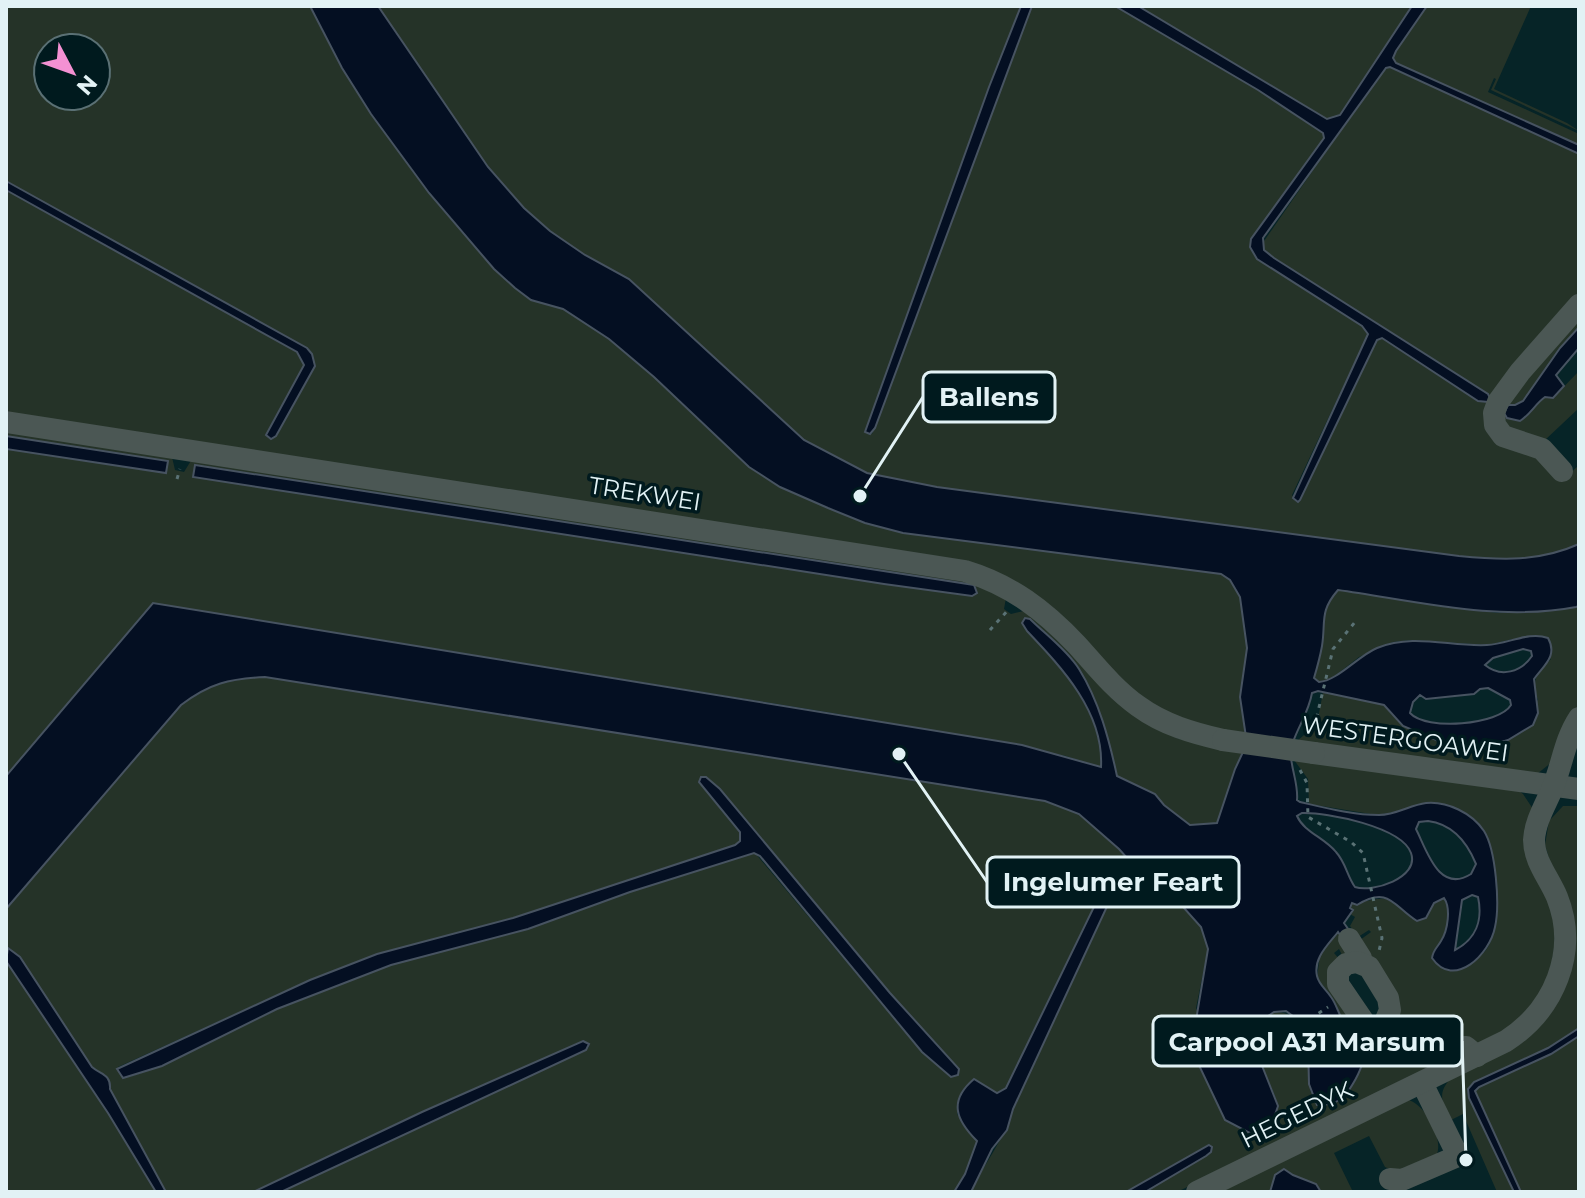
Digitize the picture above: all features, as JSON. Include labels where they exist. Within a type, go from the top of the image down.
[{"type":"street","points":[[1562,471],[1542,449],[1503,436],[1495,425],[1494,413],[1498,402],[1520,372],[1579,305]]},
{"type":"street","name":"TREKWEI","points":[[6,422],[965,571],[1000,583],[1034,605],[1123,694],[1152,715],[1185,730],[1223,740]]},
{"type":"street","name":"HEGEDYK","points":[[1197,1192],[1477,1056],[1516,1035],[1534,1019],[1551,994],[1562,968],[1566,939],[1562,910],[1538,858],[1534,839],[1538,819],[1554,786],[1569,737],[1579,718]]},
{"type":"street","name":"WESTERGOAWEI","points":[[1223,740],[1579,789]]},
{"type":"street","points":[[1349,939],[1390,1004],[1377,1041]]},
{"type":"street","points":[[1363,963],[1352,962],[1342,967],[1337,977],[1338,984],[1385,1052],[1392,1054],[1466,1047],[1477,1056]]},
{"type":"street","points":[[1390,1179],[1402,1180],[1458,1156],[1422,1083]]},
{"type":"path","points":[[177,479],[179,471]]},
{"type":"path","points":[[990,630],[1007,612]]},
{"type":"path","points":[[1355,622],[1333,649],[1315,724],[1303,749],[1308,817],[1351,842],[1363,853],[1369,870],[1369,884],[1382,943],[1379,951],[1363,963]]},
{"type":"path","points":[[1277,1041],[1335,1002]]},
{"type":"green space","points":[[6,6],[310,6],[342,68],[371,114],[429,193],[494,269],[531,300],[563,309],[609,339],[749,467],[780,487],[865,523],[903,533],[1222,574],[1230,580],[1240,597],[1247,648],[1240,697],[1246,737],[1157,712],[1021,588],[6,417],[6,190],[297,351],[304,365],[274,438],[315,366],[307,348],[6,181]]},
{"type":"green space","points":[[378,6],[1021,6],[865,432],[872,434],[1032,6],[1115,6],[1258,90],[1323,133],[1324,138],[1250,247],[1362,326],[1368,334],[1292,495],[1298,502],[1377,340],[1382,338],[1488,394],[1264,251],[1262,244],[1379,75],[1389,67],[1579,154],[1579,296],[1489,413],[1561,482],[1579,465],[1579,544],[1535,557],[1459,556],[937,487],[867,473],[804,440],[629,279],[585,255],[524,208],[488,167]]},
{"type":"green space","points":[[1138,6],[1412,6],[1340,115],[1327,119]]},
{"type":"green space","points":[[1427,6],[1531,6],[1494,89],[1579,131],[1491,90],[1494,78],[1488,92],[1579,134],[1579,145],[1396,63],[1393,58],[1396,51]]},
{"type":"green space","points":[[1579,312],[1579,327],[1560,348],[1523,401],[1504,408],[1541,400],[1545,396],[1553,398],[1579,371],[1579,408],[1544,441],[1509,434],[1501,406]]},
{"type":"green space","points":[[6,427],[172,457],[175,470],[184,472],[192,459],[956,575],[1006,598],[1004,609],[1011,614],[1028,610],[1141,719],[1179,739],[1245,749],[1217,823],[1190,825],[1155,794],[1117,776],[1102,721],[1079,669],[1062,649],[1026,618],[1022,623],[1027,631],[1067,676],[1088,710],[1100,748],[1101,768],[1066,756],[851,716],[153,603],[6,776],[6,449],[166,473],[168,461],[6,436]],"holes":[[[196,465],[974,585],[975,595],[884,584],[193,477]]]},
{"type":"green space","points":[[1337,590],[1497,613],[1579,606],[1579,709],[1552,762],[1532,778],[1297,741],[1317,724],[1323,692],[1374,701],[1384,705],[1392,715],[1484,747],[1494,743],[1538,700],[1536,678],[1551,659],[1513,639],[1488,645],[1411,640],[1393,642],[1359,657],[1327,682],[1319,682],[1314,679],[1325,617]]},
{"type":"green space","points":[[265,677],[1045,801],[1079,814],[1119,849],[1144,877],[1176,899],[1201,927],[1208,949],[1196,1008],[1255,1139],[1272,1133],[1277,1106],[1254,1046],[1256,1028],[1261,1020],[1275,1012],[1291,1016],[1298,1022],[1307,1038],[1311,1093],[1362,1044],[1343,1022],[1332,998],[1317,978],[1320,955],[1338,932],[1354,957],[1344,959],[1339,949],[1334,953],[1341,961],[1372,1043],[1465,1051],[1177,1192],[1145,1192],[1206,1156],[1210,1145],[1126,1192],[971,1192],[1005,1131],[1117,886],[1107,880],[1006,1088],[997,1093],[975,1079],[968,1084],[957,1114],[977,1141],[965,1174],[954,1192],[281,1192],[586,1050],[589,1047],[583,1041],[422,1112],[253,1192],[166,1192],[109,1089],[107,1077],[92,1067],[20,957],[6,949],[6,909],[181,705],[211,687],[230,681]],"holes":[[[706,777],[720,789],[890,993],[959,1069],[922,1052],[755,853],[630,892],[528,929],[391,965],[278,1009],[162,1066],[129,1077],[118,1067],[310,980],[377,954],[513,918],[735,845],[740,842],[740,832],[699,782]]]},
{"type":"green space","points":[[1294,760],[1513,786],[1523,794],[1533,809],[1551,891],[1554,945],[1550,971],[1539,995],[1516,1024],[1495,1038],[1480,1043],[1413,1049],[1385,1043],[1395,1011],[1360,940],[1371,932],[1369,930],[1358,937],[1350,926],[1355,917],[1350,914],[1352,902],[1385,898],[1397,903],[1412,919],[1444,897],[1448,922],[1437,946],[1470,964],[1488,947],[1496,921],[1497,888],[1488,841],[1483,830],[1407,810],[1377,815],[1309,804],[1308,779]]},
{"type":"green space","points":[[1563,806],[1579,806],[1579,1028],[1548,1048],[1469,1089],[1469,1098],[1514,1192],[1497,1192],[1463,1114],[1451,1120],[1442,1094],[1450,1079],[1559,996],[1552,868],[1545,845],[1549,821]]},
{"type":"green space","points":[[6,961],[108,1113],[156,1192],[6,1192]]},
{"type":"green space","points":[[1579,1036],[1579,1192],[1521,1192],[1475,1091],[1551,1054]]},
{"type":"green space","points":[[1409,1100],[1427,1115],[1438,1139],[1438,1147],[1437,1154],[1401,1174],[1385,1167],[1369,1136],[1334,1153],[1353,1192],[1321,1192],[1314,1184],[1284,1169],[1277,1172],[1270,1192],[1215,1192]]},
{"type":"water","points":[[310,6],[378,6],[488,167],[524,208],[585,255],[629,279],[804,440],[867,473],[937,487],[1459,556],[1535,557],[1579,544],[1579,606],[1576,607],[1547,611],[1487,611],[1338,590],[1324,617],[1322,646],[1314,678],[1319,682],[1333,677],[1377,648],[1405,641],[1487,645],[1533,636],[1548,638],[1551,655],[1534,679],[1538,713],[1533,725],[1508,740],[1484,747],[1461,748],[1403,726],[1384,705],[1318,691],[1312,693],[1291,749],[1297,800],[1300,802],[1379,815],[1420,804],[1442,804],[1458,810],[1479,825],[1491,851],[1497,892],[1495,927],[1486,948],[1470,965],[1460,969],[1441,967],[1432,958],[1447,925],[1444,898],[1434,903],[1426,918],[1417,921],[1384,898],[1368,899],[1357,905],[1352,903],[1350,908],[1353,910],[1344,923],[1353,936],[1345,942],[1338,932],[1322,952],[1316,969],[1319,982],[1361,1044],[1364,1055],[1361,1068],[1343,1098],[1331,1104],[1317,1105],[1309,1084],[1308,1044],[1297,1019],[1286,1011],[1274,1012],[1262,1020],[1253,1043],[1278,1106],[1271,1136],[1259,1142],[1252,1134],[1225,1120],[1196,1059],[1193,1038],[1208,949],[1201,927],[1176,899],[1144,877],[1119,849],[1079,814],[1045,801],[265,677],[220,684],[181,705],[6,909],[6,776],[153,603],[1022,745],[1101,767],[1096,728],[1088,710],[1067,676],[1027,631],[1022,623],[1025,618],[1030,619],[1068,655],[1086,681],[1102,721],[1117,776],[1155,794],[1190,825],[1217,823],[1246,737],[1240,697],[1247,648],[1240,597],[1230,580],[1221,574],[903,533],[865,523],[780,487],[749,467],[609,339],[563,309],[531,300],[494,269],[429,193],[371,114],[342,68]],"holes":[[[1523,649],[1531,651],[1532,656],[1517,669],[1504,672],[1485,665],[1493,658]],[[1488,688],[1510,700],[1511,705],[1492,717],[1462,723],[1431,722],[1410,713],[1413,702],[1420,695],[1426,699],[1474,694]],[[1313,813],[1345,818],[1379,829],[1405,844],[1412,862],[1408,870],[1393,882],[1372,888],[1355,887],[1336,852],[1297,816]],[[1419,822],[1437,823],[1458,835],[1476,864],[1471,874],[1460,879],[1442,874],[1416,829]],[[1472,895],[1478,897],[1476,928],[1468,940],[1455,950],[1462,900]]]},
{"type":"water","points":[[1021,6],[1032,6],[875,428],[870,434],[865,432]]},
{"type":"water","points":[[1115,6],[1138,6],[1327,119],[1340,115],[1412,6],[1427,6],[1396,51],[1393,58],[1396,63],[1579,145],[1579,154],[1390,67],[1386,68],[1263,238],[1264,250],[1274,258],[1488,394],[1488,402],[1478,401],[1382,338],[1377,340],[1300,500],[1298,502],[1293,498],[1368,334],[1362,326],[1257,259],[1250,247],[1251,239],[1324,138],[1323,133],[1258,90]]},
{"type":"water","points":[[6,181],[307,348],[315,366],[276,436],[271,439],[266,435],[304,365],[297,352],[6,190]]},
{"type":"water","points":[[1579,327],[1579,348],[1556,375],[1564,386],[1553,398],[1545,397],[1520,421],[1507,418],[1504,413],[1508,405],[1523,401],[1560,348]]},
{"type":"water","points":[[6,436],[168,461],[166,473],[6,449]]},
{"type":"water","points":[[195,465],[974,585],[977,593],[972,596],[884,584],[193,477]]},
{"type":"water","points":[[701,777],[706,777],[720,789],[890,993],[959,1069],[958,1075],[951,1077],[922,1052],[760,856],[754,853],[630,892],[528,929],[391,965],[277,1009],[162,1066],[123,1078],[117,1069],[310,980],[377,954],[513,918],[735,845],[740,841],[740,832],[699,782]]},
{"type":"water","points":[[1107,880],[1117,885],[1013,1109],[1007,1130],[992,1149],[971,1192],[954,1192],[965,1174],[977,1141],[960,1118],[958,1103],[961,1095],[974,1079],[997,1093],[1006,1088]]},
{"type":"water","points":[[8,948],[20,957],[92,1067],[107,1078],[166,1192],[156,1192],[108,1113],[6,961]]},
{"type":"water","points":[[1579,1028],[1579,1036],[1551,1054],[1475,1091],[1521,1192],[1514,1192],[1469,1098],[1468,1089],[1474,1082],[1548,1048]]},
{"type":"water","points":[[583,1041],[589,1044],[586,1050],[281,1192],[253,1192],[422,1112]]},
{"type":"water","points":[[1209,1145],[1211,1152],[1206,1156],[1145,1192],[1126,1192]]},
{"type":"water","points":[[1284,1169],[1316,1184],[1321,1192],[1270,1192],[1275,1175]]},
{"type":"place","name":"Ballens","points":[[860,496]]},
{"type":"place","name":"Ingelumer Feart","points":[[899,754]]},
{"type":"place","name":"Carpool A31 Marsum","points":[[1466,1160]]}]
